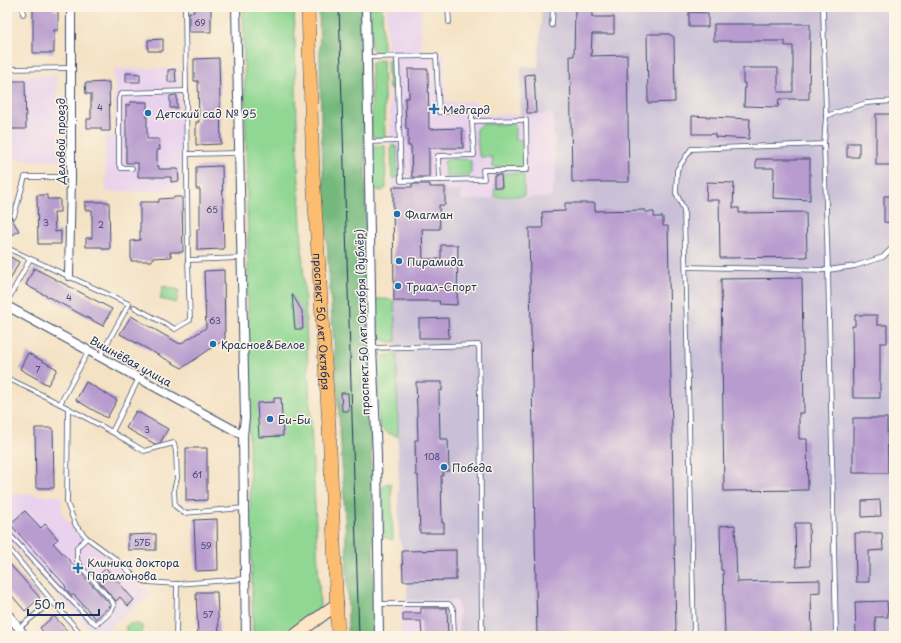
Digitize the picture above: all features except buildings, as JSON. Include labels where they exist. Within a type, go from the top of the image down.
[{"type":"main road","name":"проспект 50 лет Октября","points":[[308,7],[312,167],[329,426],[338,636]]},
{"type":"main road","points":[[294,636],[337,604]]},
{"type":"street","name":"Деловой проезд","points":[[69,276],[71,177],[71,7]]},
{"type":"street","points":[[236,7],[245,418],[243,435],[246,636]]},
{"type":"street","name":"проспект 50 лет Октября (дублёр)","points":[[366,7],[372,348],[377,455],[379,636]]},
{"type":"street","name":"Вишнёвая улица","points":[[7,306],[243,435]]},
{"type":"street","points":[[7,613],[25,636]]},
{"type":"lane","points":[[23,7],[23,14]]},
{"type":"lane","points":[[134,307],[175,329],[190,320],[185,7]]},
{"type":"lane","points":[[448,7],[449,22]]},
{"type":"lane","points":[[552,25],[554,7]]},
{"type":"lane","points":[[823,7],[826,116],[824,144],[836,636]]},
{"type":"lane","points":[[367,57],[436,56],[439,112],[472,110],[474,155],[438,156],[439,180]]},
{"type":"lane","points":[[397,57],[401,181],[484,179],[483,170],[527,170],[526,120],[472,121]]},
{"type":"lane","points":[[7,69],[71,68]]},
{"type":"lane","points":[[132,168],[121,168],[119,164],[120,94],[186,91]]},
{"type":"lane","points":[[826,116],[866,103],[894,101]]},
{"type":"lane","points":[[368,142],[400,141]]},
{"type":"lane","points":[[694,636],[684,210],[676,193],[677,170],[691,149],[824,144]]},
{"type":"lane","points":[[187,154],[239,153]]},
{"type":"lane","points":[[14,216],[25,177],[71,177]]},
{"type":"lane","points":[[685,267],[828,270],[855,266],[883,257],[894,246]]},
{"type":"lane","points":[[7,248],[129,304],[100,356]]},
{"type":"lane","points":[[188,260],[242,258]]},
{"type":"lane","points":[[7,302],[30,259]]},
{"type":"lane","points":[[372,348],[479,345],[482,636]]},
{"type":"lane","points":[[60,404],[88,350]]},
{"type":"lane","points":[[7,378],[68,408],[144,451],[174,444],[176,452],[177,478],[174,490],[175,506],[184,513],[244,508]]},
{"type":"lane","points":[[112,432],[139,378]]},
{"type":"lane","points":[[68,408],[67,503],[76,526],[87,538],[117,560],[135,577],[146,582],[177,584],[244,579]]},
{"type":"lane","points":[[7,532],[89,619],[96,624],[102,621],[111,612],[114,606],[112,601],[82,568],[77,560],[77,547],[87,538]]},
{"type":"lane","points":[[7,546],[83,636]]},
{"type":"lane","points":[[176,636],[177,584]]},
{"type":"lane","points":[[19,628],[52,601]]},
{"type":"lane","points":[[379,604],[449,604],[454,609],[454,636]]},
{"type":"shaded area","name":"Медгард","points":[[386,7],[421,7],[421,50],[439,51],[444,56],[446,101],[473,101],[476,103],[483,115],[520,114],[520,116],[553,114],[556,174],[551,197],[462,200],[445,192],[445,187],[393,187]]},
{"type":"shaded area","points":[[542,7],[894,7],[894,636],[459,636],[458,600],[407,600],[407,581],[403,581],[402,547],[399,538],[393,187],[445,187],[445,191],[461,191],[462,200],[551,197],[556,174],[553,114],[520,116],[521,66],[538,67]]},
{"type":"shaded area","name":"Детский сад № 95","points":[[180,68],[182,190],[106,192],[105,136],[115,135],[114,69]]},
{"type":"shaded area","points":[[57,75],[59,161],[7,159],[7,76]]},
{"type":"shaded area","name":"Клиника доктора Парамонова","points":[[7,494],[61,496],[62,513],[74,530],[151,593],[99,636],[95,636],[7,539]]},
{"type":"shaded area","points":[[400,600],[458,600],[459,636],[401,636]]},
{"type":"green space","points":[[243,7],[294,7],[298,165],[320,606],[316,614],[285,636],[253,636],[248,393],[248,244]]},
{"type":"green space","points":[[319,7],[362,7],[375,636],[348,636],[342,462],[322,151]]},
{"type":"green space","points":[[370,7],[382,7],[383,53],[375,53],[371,48]]},
{"type":"green space","points":[[383,60],[385,138],[376,138],[372,135],[371,63],[374,61]]},
{"type":"green space","points":[[387,60],[392,60],[395,62],[396,87],[394,89],[389,89]]},
{"type":"green space","points":[[482,124],[515,124],[515,140],[524,140],[524,163],[520,167],[493,167],[492,157],[479,156],[476,129]]},
{"type":"green space","points":[[375,146],[385,146],[386,188],[382,191],[377,190],[373,186],[372,150]]},
{"type":"green space","points":[[391,146],[395,146],[397,148],[398,178],[392,178]]},
{"type":"green space","points":[[448,159],[467,159],[471,161],[471,173],[468,176],[447,177],[445,174],[444,162]]},
{"type":"green space","points":[[522,173],[524,176],[524,196],[495,197],[494,189],[503,188],[503,174]]},
{"type":"green space","points":[[163,286],[179,290],[176,303],[160,299]]},
{"type":"green space","points":[[376,299],[394,301],[396,342],[386,341],[377,335]]},
{"type":"green space","points":[[397,354],[398,436],[387,432],[379,425],[377,365],[385,356]]},
{"type":"green space","points":[[391,483],[393,540],[385,538],[381,533],[381,490],[385,484]]},
{"type":"green space","points":[[129,624],[139,624],[142,626],[142,636],[126,636],[126,626]]},
{"type":"tram line","points":[[339,7],[359,636]]},
{"type":"place","name":"Медгард","points":[[434,109]]},
{"type":"place","name":"Детский сад № 95","points":[[148,113]]},
{"type":"place","name":"Флагман","points":[[397,214]]},
{"type":"place","name":"Пирамида","points":[[399,261]]},
{"type":"place","name":"Триал-Спорт","points":[[398,286]]},
{"type":"place","name":"Красное&Белое","points":[[213,344]]},
{"type":"place","name":"Би-Би","points":[[270,419]]},
{"type":"place","name":"Победа","points":[[444,467]]},
{"type":"place","name":"Клиника доктора Парамонова","points":[[78,568]]}]
